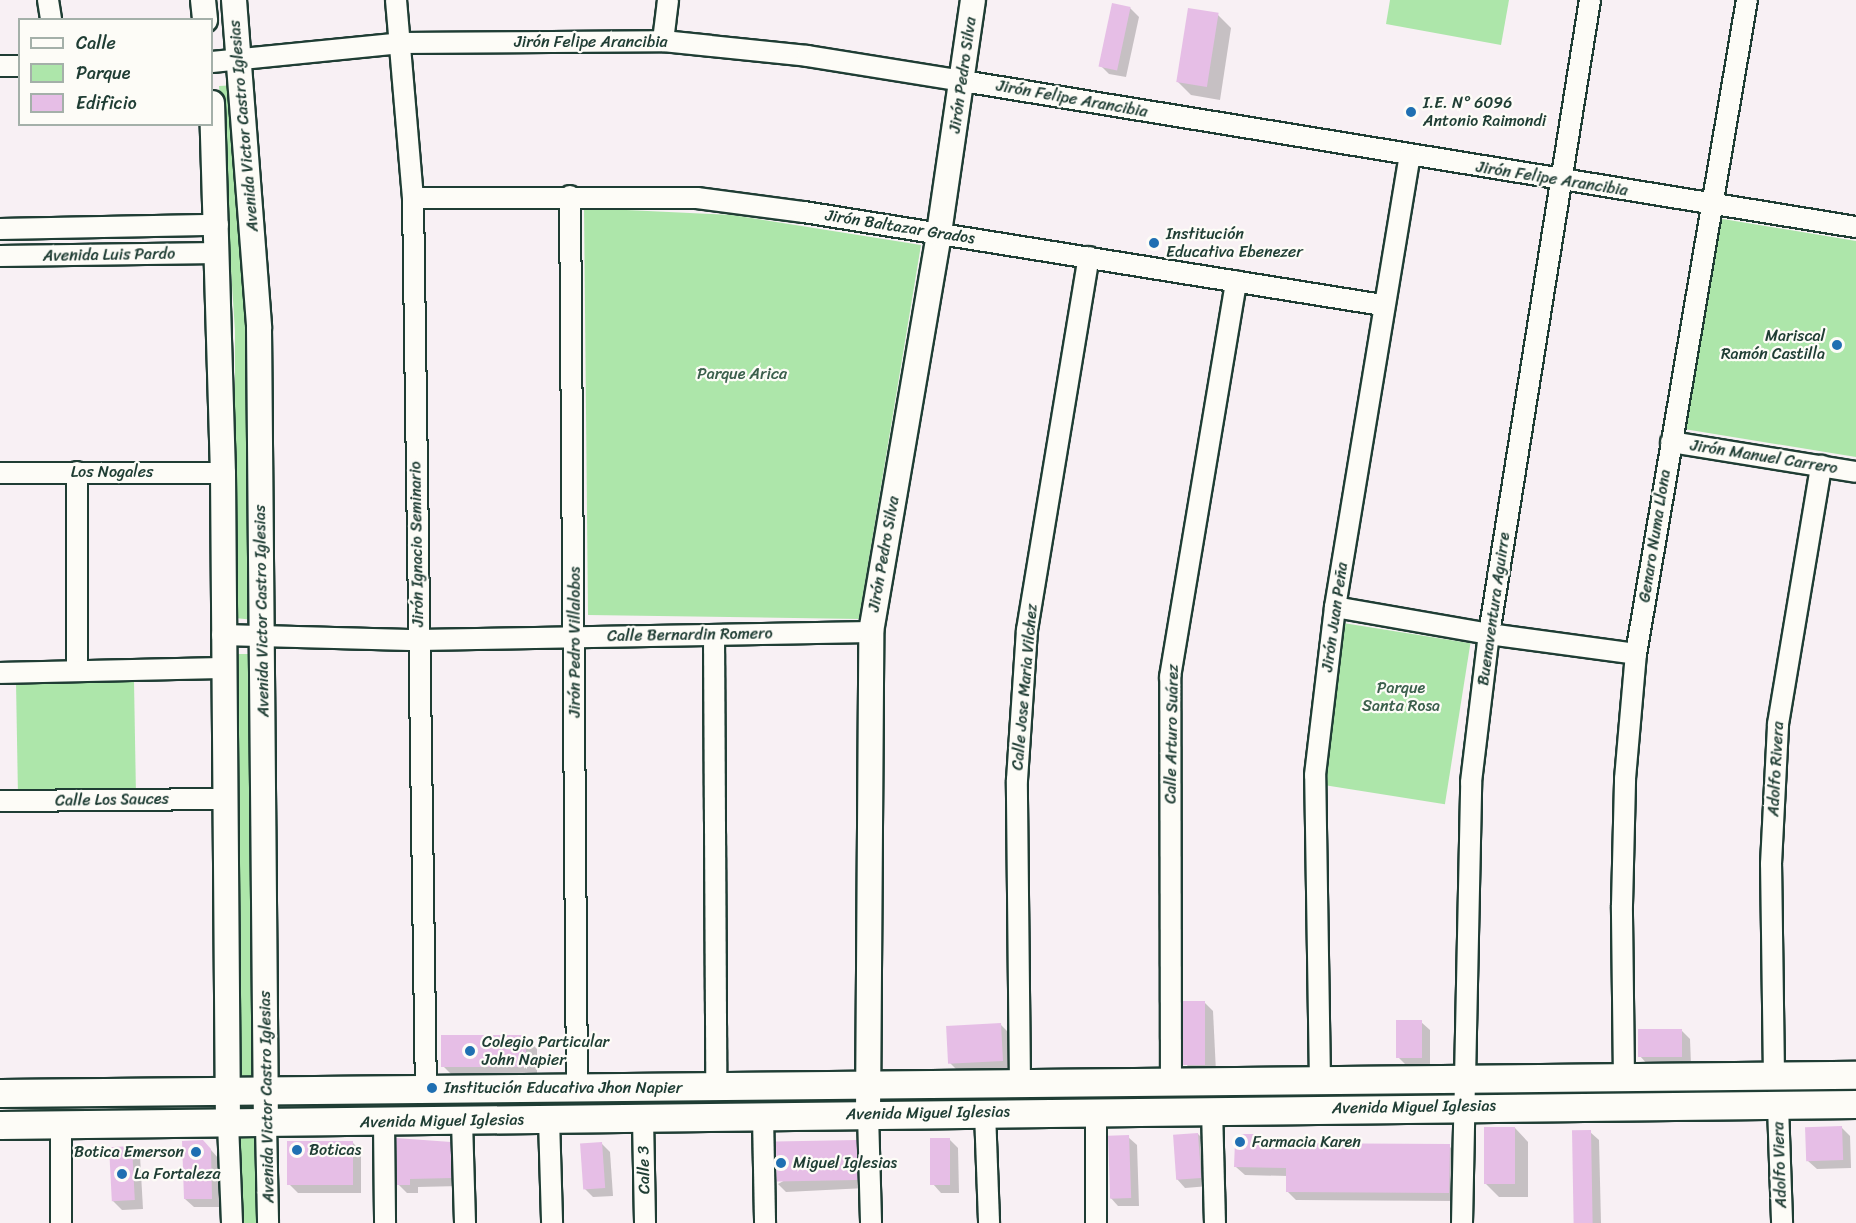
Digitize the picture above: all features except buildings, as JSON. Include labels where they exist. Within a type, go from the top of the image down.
[{"type":"main road","name":"Avenida Miguel Iglesias","points":[[0,1093],[1171,1084],[1856,1075]]},
{"type":"main road","name":"Avenida Miguel Iglesias","points":[[0,1125],[266,1124],[1464,1106],[1856,1104]]},
{"type":"street","points":[[48,0],[51,18]]},
{"type":"street","name":"Avenida Victor Castro Iglesias","points":[[203,0],[205,18]]},
{"type":"street","name":"Avenida Victor Castro Iglesias","points":[[234,0],[260,328],[268,1223]]},
{"type":"street","name":"Jirón Ignacio Seminario","points":[[396,0],[412,198],[426,1089]]},
{"type":"street","points":[[663,40],[668,0]]},
{"type":"street","name":"Jirón Pedro Silva","points":[[868,1114],[866,1086],[871,632],[939,233],[963,81],[973,0]]},
{"type":"street","name":"Buenaventura Aguirre","points":[[1462,1223],[1471,788],[1490,634],[1590,0]]},
{"type":"street","name":"Genaro Numa Llona","points":[[1624,1079],[1623,859],[1636,654],[1747,0]]},
{"type":"street","name":"Jirón Felipe Arancibia","points":[[213,62],[401,43],[663,40],[807,56],[1856,227]]},
{"type":"street","points":[[0,66],[18,66]]},
{"type":"street","name":"Avenida Victor Castro Iglesias","points":[[213,123],[218,225],[223,473],[222,635],[228,1124],[232,1223]]},
{"type":"street","name":"Jirón Juan Peña","points":[[1320,1082],[1315,775],[1335,607],[1382,305],[1410,156]]},
{"type":"street","name":"Jirón Baltazar Grados","points":[[412,198],[570,196],[697,198],[939,233],[1382,305]]},
{"type":"street","name":"Jirón Pedro Villalobos","points":[[570,196],[576,637],[577,1088]]},
{"type":"street","name":"Avenida Luis Pardo","points":[[0,229],[218,225]]},
{"type":"street","name":"Avenida Luis Pardo","points":[[0,256],[218,253]]},
{"type":"street","name":"Calle Jose Maria Vilchez","points":[[1020,1085],[1017,780],[1027,630],[1089,257]]},
{"type":"street","name":"Calle Arturo Suárez","points":[[1171,1084],[1170,677],[1236,281]]},
{"type":"street","name":"Jirón Manuel Carrero","points":[[1671,442],[1856,472]]},
{"type":"street","name":"Adolfo Rivera","points":[[1774,1076],[1771,864],[1778,724],[1821,466]]},
{"type":"street","points":[[77,472],[77,671]]},
{"type":"street","name":"Los Nogales","points":[[0,473],[223,473]]},
{"type":"street","points":[[1335,607],[1490,634],[1636,654]]},
{"type":"street","name":"Calle Bernardin Romero","points":[[222,635],[419,640],[871,632]]},
{"type":"street","points":[[714,635],[716,1086]]},
{"type":"street","points":[[0,673],[223,668]]},
{"type":"street","name":"Calle Los Sauces","points":[[0,801],[224,799]]},
{"type":"street","name":"Adolfo Viera","points":[[1778,1106],[1782,1223]]},
{"type":"street","points":[[1212,1109],[1215,1223]]},
{"type":"street","points":[[1095,1111],[1096,1223]]},
{"type":"street","points":[[985,1112],[989,1223]]},
{"type":"street","points":[[868,1114],[871,1223]]},
{"type":"street","points":[[763,1116],[765,1223]]},
{"type":"street","name":"Calle 3","points":[[643,1118],[645,1223]]},
{"type":"street","points":[[549,1119],[552,1223]]},
{"type":"street","points":[[462,1121],[465,1223]]},
{"type":"street","points":[[384,1122],[385,1223]]},
{"type":"street","points":[[61,1125],[61,1223]]},
{"type":"green space","points":[[1390,0],[1509,0],[1501,45],[1386,24]]},
{"type":"green space","points":[[237,85],[251,337],[254,620],[235,618],[235,331],[219,86]]},
{"type":"green space","name":"Parque Arica","points":[[584,208],[732,215],[921,245],[859,619],[588,615]]},
{"type":"green space","points":[[1717,218],[1856,241],[1856,457],[1684,429]]},
{"type":"green space","name":"Parque Santa Rosa","points":[[1343,623],[1470,643],[1445,804],[1318,784]]},
{"type":"green space","points":[[232,654],[252,654],[252,1077],[232,1077]]},
{"type":"green space","points":[[134,681],[136,788],[18,790],[16,683]]},
{"type":"green space","points":[[257,1131],[260,1223],[242,1223],[239,1132]]},
{"type":"place","name":"I.E. N° 6096 Antonio Raimondi","points":[[1411,112]]},
{"type":"place","name":"Institución Educativa Ebenezer","points":[[1154,243]]},
{"type":"place","name":"Mariscal Ramón Castilla","points":[[1837,345]]},
{"type":"place","name":"Colegio Particular John Napier","points":[[470,1051]]},
{"type":"place","name":"Institución Educativa Jhon Napier","points":[[432,1088]]},
{"type":"place","name":"Farmacia Karen","points":[[1240,1142]]},
{"type":"place","name":"Boticas","points":[[297,1150]]},
{"type":"place","name":"Botica Emerson","points":[[196,1152]]},
{"type":"place","name":"Miguel Iglesias","points":[[781,1163]]},
{"type":"place","name":"La Fortaleza","points":[[122,1174]]}]
